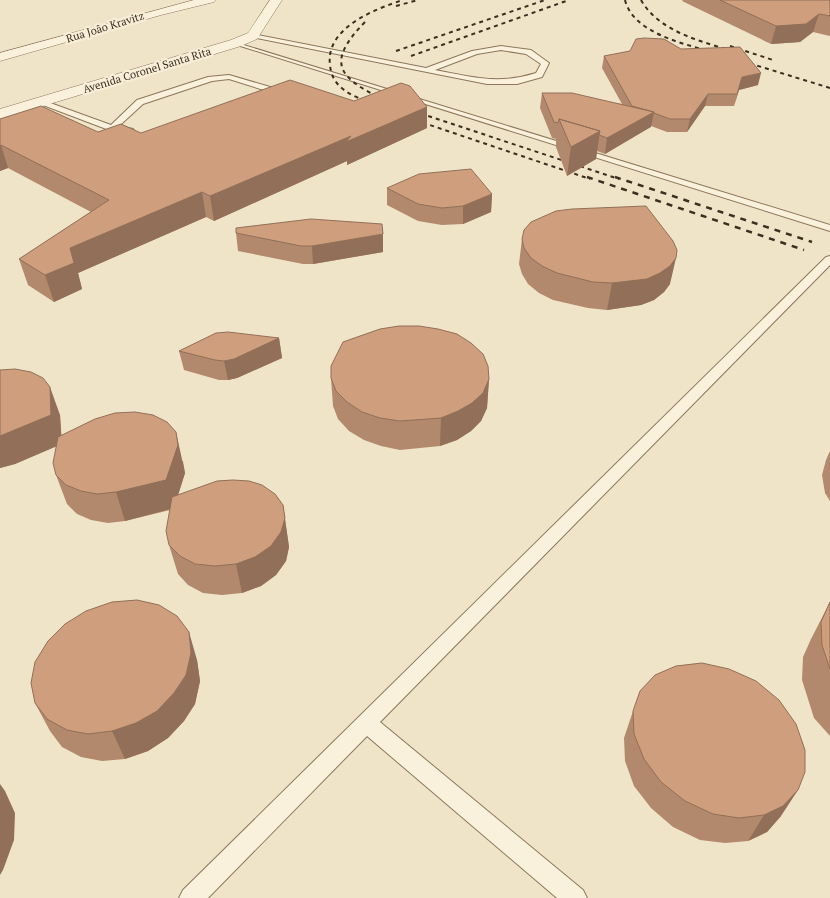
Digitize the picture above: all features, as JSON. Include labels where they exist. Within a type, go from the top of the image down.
[{"type":"street","name":"Rua João Kravitz","points":[[0,57],[52,44],[166,9],[210,0]]},
{"type":"street","points":[[253,36],[276,0]]},
{"type":"street","points":[[150,3],[166,9]]},
{"type":"street","name":"Avenida Coronel Santa Rita","points":[[0,114],[236,43],[253,36]]},
{"type":"lane","points":[[253,36],[425,71],[487,82],[517,82],[539,75],[545,63],[528,52],[503,48],[472,51],[425,71]]},
{"type":"lane","points":[[236,43],[830,228]]},
{"type":"lane","points":[[319,69],[347,55]]},
{"type":"lane","points":[[112,128],[140,102],[210,79],[229,77],[274,91],[273,98],[255,104]]},
{"type":"lane","points":[[39,102],[112,128],[139,133]]},
{"type":"lane","points":[[191,898],[830,259]]},
{"type":"lane","points":[[366,724],[575,898]]},
{"type":"building","points":[[720,0],[830,0],[830,16],[819,14],[806,24],[776,26]]},
{"type":"building","points":[[636,39],[664,39],[681,49],[740,47],[761,73],[742,77],[737,94],[708,94],[690,119],[670,119],[632,106],[604,56],[630,51]]},
{"type":"building","points":[[290,80],[354,101],[401,83],[410,86],[427,107],[346,142],[351,136],[210,196],[202,192],[70,248],[74,263],[45,275],[19,259],[109,200],[0,146],[0,119],[41,106],[98,132],[121,124],[141,133]]},
{"type":"building","points":[[542,93],[572,93],[654,112],[607,138],[599,135],[600,131],[559,119],[558,123],[554,122]]},
{"type":"building","points":[[559,119],[600,131],[571,147]]},
{"type":"building","points":[[471,169],[492,194],[463,206],[442,208],[418,204],[387,188],[419,174]]},
{"type":"building","points":[[646,206],[673,241],[677,250],[676,258],[670,266],[647,279],[612,283],[593,282],[557,273],[531,258],[524,248],[522,239],[524,230],[531,222],[556,211]]},
{"type":"building","points":[[311,219],[382,224],[383,234],[312,246],[301,246],[236,233],[236,228]]},
{"type":"building","points":[[399,326],[419,326],[438,329],[457,334],[471,343],[483,354],[488,366],[489,379],[483,393],[472,403],[441,418],[400,421],[380,418],[362,412],[347,402],[336,391],[331,378],[331,366],[343,342],[380,329]]},
{"type":"building","points":[[228,332],[279,338],[234,359],[224,361],[179,351],[216,333]]},
{"type":"building","points":[[15,369],[31,372],[43,378],[50,387],[51,415],[0,436],[0,370]]},
{"type":"building","points":[[135,412],[153,415],[167,422],[176,432],[178,445],[166,480],[116,492],[97,494],[81,491],[66,485],[56,475],[53,463],[58,437],[95,419],[115,413]]},
{"type":"building","points":[[217,481],[249,481],[262,485],[275,494],[283,505],[285,518],[281,532],[271,546],[255,557],[236,564],[215,566],[195,564],[180,556],[169,545],[166,531],[172,497]]},
{"type":"building","points":[[137,600],[159,605],[177,616],[189,632],[191,653],[186,675],[174,693],[157,711],[136,723],[112,731],[88,734],[67,730],[47,719],[35,703],[31,683],[35,662],[48,641],[65,624],[86,611],[112,602]]},
{"type":"building","points":[[830,602],[830,669],[822,645],[821,622]]},
{"type":"building","points":[[702,663],[729,669],[756,681],[779,700],[796,724],[805,750],[805,772],[798,790],[783,806],[764,815],[739,818],[713,814],[685,801],[661,782],[644,759],[634,734],[633,711],[640,691],[655,675],[676,666]]},
{"type":"railway","points":[[373,104],[339,86],[330,65],[331,52],[335,40],[354,22],[379,9],[403,0]]},
{"type":"railway","points":[[396,6],[418,0]]},
{"type":"railway","points":[[396,51],[545,0]]},
{"type":"railway","points":[[411,56],[569,0]]},
{"type":"railway","points":[[625,0],[630,11],[638,21],[649,29],[675,41],[713,52]]},
{"type":"railway","points":[[641,0],[649,11],[670,28],[696,40],[736,52]]},
{"type":"railway","points":[[365,22],[352,36],[345,48],[341,59],[342,68],[347,76],[356,84],[385,100]]},
{"type":"railway","points":[[730,46],[773,60]]},
{"type":"railway","points":[[742,61],[830,88]]},
{"type":"railway","points":[[413,111],[619,179]]},
{"type":"railway","points":[[415,120],[590,179]]},
{"type":"railway","points":[[587,177],[804,250]]},
{"type":"railway","points":[[615,177],[812,242]]}]
